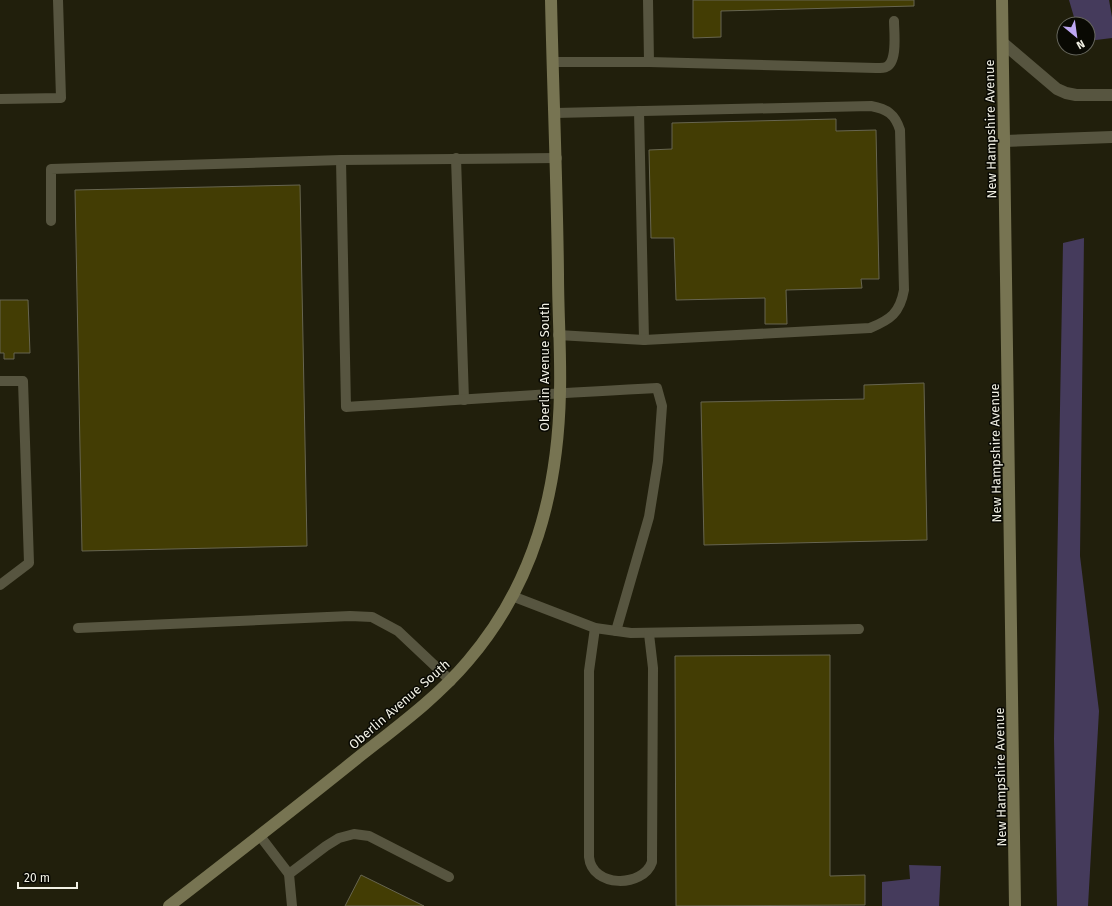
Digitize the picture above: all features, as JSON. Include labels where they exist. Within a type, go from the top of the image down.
[{"type":"street","name":"Oberlin Avenue South","points":[[169,906],[260,836],[384,737],[450,681],[470,660],[493,628],[512,596],[538,538],[547,508],[556,458],[560,392],[555,113],[551,0]]},
{"type":"street","name":"New Hampshire Avenue","points":[[1002,0],[1015,906]]},
{"type":"street","points":[[1003,43],[1057,89],[1066,93],[1112,95]]},
{"type":"street","points":[[1005,141],[1112,136]]},
{"type":"lane","points":[[0,99],[61,98],[58,0]]},
{"type":"lane","points":[[648,0],[649,62]]},
{"type":"lane","points":[[553,62],[649,62],[836,68],[886,67],[891,63],[894,56],[894,21]]},
{"type":"lane","points":[[555,113],[871,106],[883,108],[891,113],[898,122],[900,130],[904,290],[902,302],[895,313],[884,322],[870,328],[644,340],[558,335]]},
{"type":"lane","points":[[639,111],[644,340]]},
{"type":"lane","points":[[456,158],[464,400]]},
{"type":"lane","points":[[51,222],[51,169],[342,160],[556,158]]},
{"type":"lane","points":[[342,160],[346,406],[464,400],[560,392],[657,388],[662,406],[658,461],[650,517],[616,632]]},
{"type":"lane","points":[[0,381],[23,381],[29,564],[0,585]]},
{"type":"lane","points":[[512,596],[595,628],[616,632],[649,634],[859,628]]},
{"type":"lane","points":[[78,628],[350,616],[372,617],[398,631],[450,681]]},
{"type":"lane","points":[[595,628],[589,671],[589,857],[590,863],[596,873],[606,879],[613,880],[638,878],[646,873],[652,862],[653,668],[649,634]]},
{"type":"lane","points":[[288,874],[339,838],[354,834],[369,836],[449,877]]},
{"type":"lane","points":[[260,836],[288,874],[292,906]]},
{"type":"shaded area","points":[[1069,0],[1109,0],[1112,17],[1112,38],[1096,40],[1096,16],[1074,16]]},
{"type":"shaded area","points":[[1084,238],[1080,556],[1099,711],[1088,906],[1057,906],[1054,739],[1063,243]]},
{"type":"shaded area","points":[[909,865],[941,866],[939,906],[882,906],[882,882],[910,879]]},
{"type":"building","points":[[693,0],[914,0],[914,6],[721,11],[721,37],[693,38]]},
{"type":"building","points":[[836,119],[836,131],[876,130],[879,279],[861,279],[862,288],[786,290],[787,324],[765,324],[765,298],[676,300],[674,238],[651,238],[649,150],[672,149],[672,123]]},
{"type":"building","points":[[300,185],[307,546],[82,551],[75,190]]},
{"type":"building","points":[[0,300],[28,300],[30,353],[14,353],[14,359],[4,359],[4,353],[0,353]]},
{"type":"building","points":[[924,383],[927,540],[704,545],[701,402],[864,399],[864,385]]},
{"type":"building","points":[[830,655],[830,876],[865,875],[865,905],[676,906],[675,656]]},
{"type":"building","points":[[361,875],[424,906],[345,906]]}]
